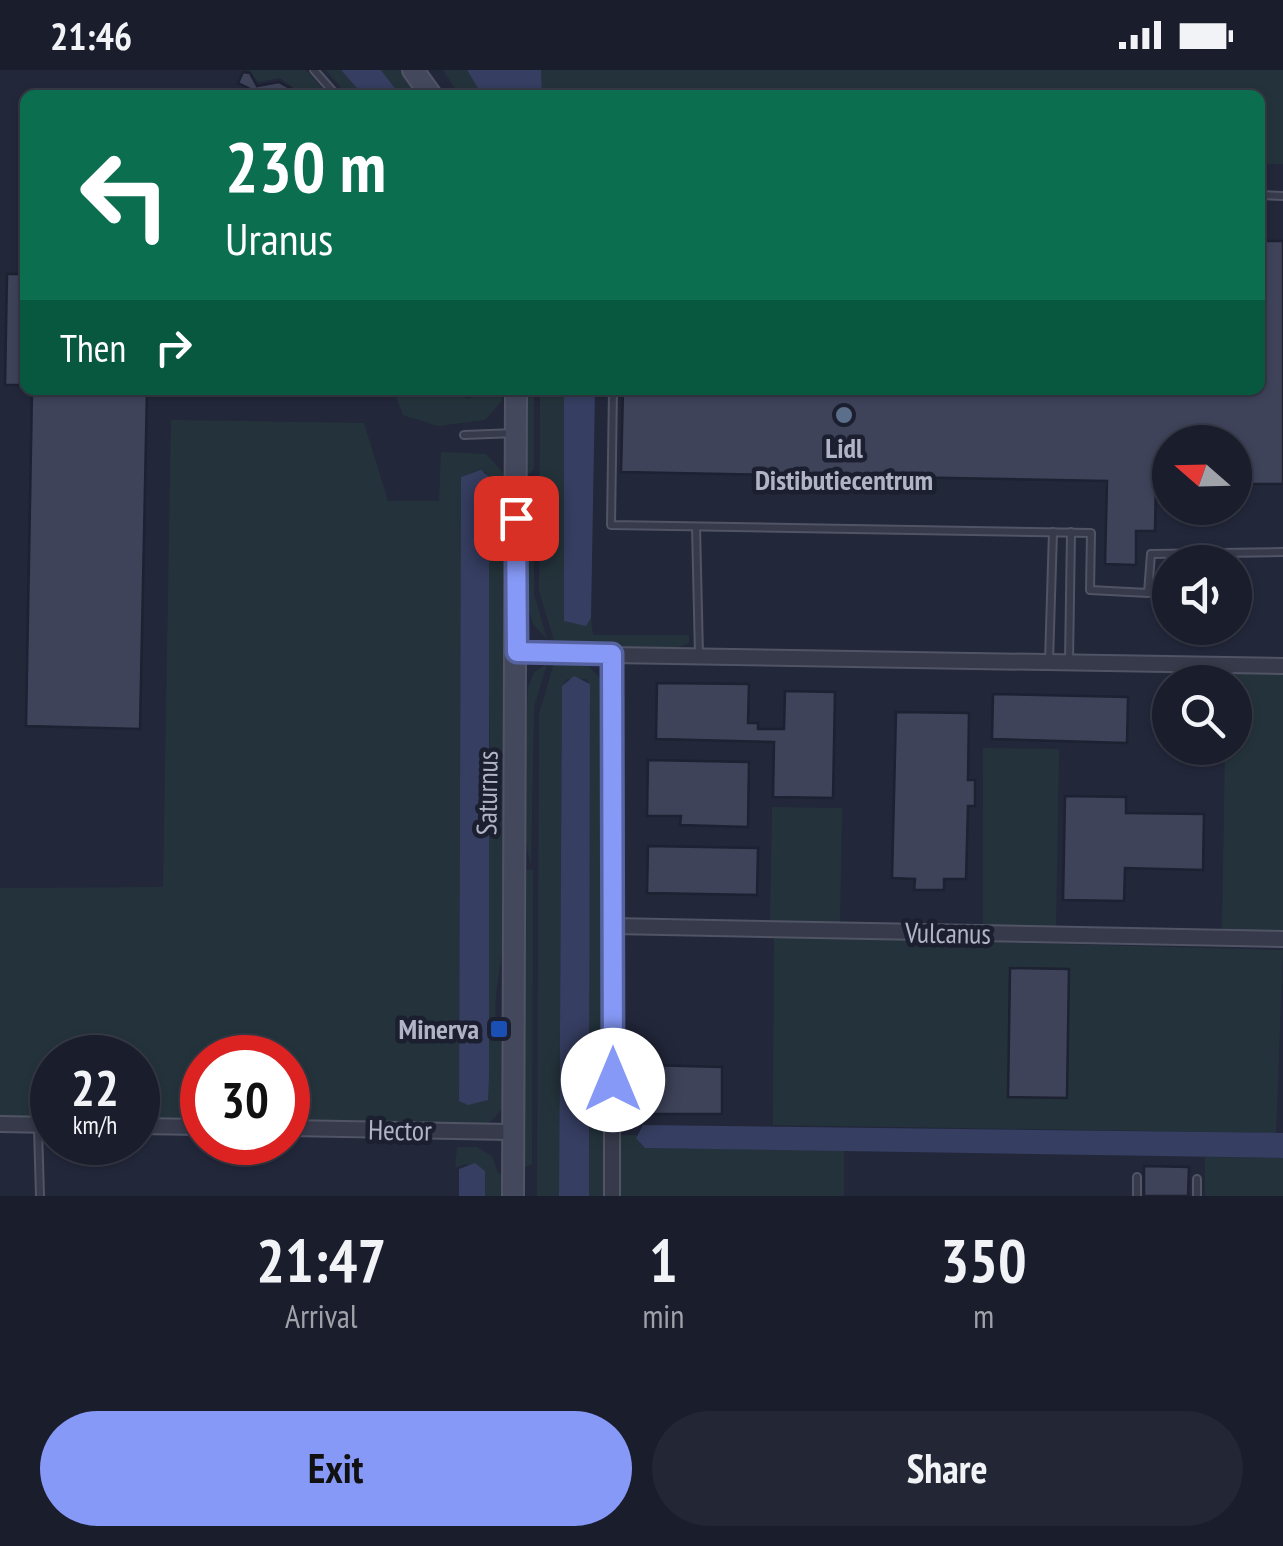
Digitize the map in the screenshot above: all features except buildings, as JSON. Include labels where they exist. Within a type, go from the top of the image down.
[{"type":"main road","points":[[412,70],[427,90]]},
{"type":"main road","name":"Saturnus","points":[[513,1196],[516,395]]},
{"type":"street","points":[[517,652],[1283,666]]},
{"type":"street","points":[[612,654],[612,1196]]},
{"type":"street","name":"Vulcanus","points":[[614,926],[1283,939]]},
{"type":"street","points":[[0,1124],[30,1124]]},
{"type":"street","name":"Hector","points":[[310,1128],[513,1132]]},
{"type":"lane","points":[[314,70],[332,90]]},
{"type":"lane","points":[[613,395],[611,525],[1091,533],[1090,590],[1148,593],[1151,554],[1283,552]]},
{"type":"lane","points":[[464,435],[516,433]]},
{"type":"lane","points":[[696,527],[698,656]]},
{"type":"lane","points":[[1049,662],[1052,532]]},
{"type":"lane","points":[[1069,662],[1070,532]]},
{"type":"lane","points":[[40,1196],[42,1165]]},
{"type":"lane","points":[[1137,1177],[1137,1196]]},
{"type":"lane","points":[[1197,1179],[1197,1196]]},
{"type":"shaded area","points":[[249,70],[306,70],[324,90],[296,90],[280,78],[258,82]]},
{"type":"shaded area","points":[[326,70],[341,70],[359,90],[343,90]]},
{"type":"shaded area","points":[[381,70],[404,70],[419,90],[396,90]]},
{"type":"shaded area","points":[[443,70],[467,70],[479,90],[456,90]]},
{"type":"shaded area","points":[[541,70],[1283,70],[1283,164],[1265,164],[1265,90],[542,90]]},
{"type":"shaded area","points":[[395,395],[465,395],[465,399],[502,395],[502,401],[485,420],[438,426],[403,415]]},
{"type":"shaded area","points":[[523,395],[534,395],[534,469],[523,473]]},
{"type":"shaded area","points":[[540,395],[564,395],[585,626],[591,618],[593,635],[689,635],[689,643],[677,648],[573,646],[554,640],[539,591]]},
{"type":"shaded area","points":[[171,420],[364,423],[388,501],[439,501],[441,452],[486,454],[509,479],[507,940],[503,941],[495,1009],[504,1067],[504,1107],[489,1123],[310,1121],[310,1035],[180,1035],[180,1120],[160,1119],[160,1035],[30,1035],[30,1117],[0,1116],[0,888],[163,887]],"holes":[[[486,472],[490,758],[468,1105],[459,1100],[461,477]]]},
{"type":"shaded area","points":[[523,479],[534,482],[534,594],[547,639],[533,624],[529,610]]},
{"type":"shaded area","points":[[582,660],[605,683],[605,1196],[589,1196],[590,684],[586,679],[567,679],[562,686],[559,1196],[537,1196],[539,714],[554,663]]},
{"type":"shaded area","points":[[547,664],[534,707],[531,867],[521,820],[528,688],[534,672]]},
{"type":"shaded area","points":[[1252,672],[1283,673],[1283,932],[1222,931],[1225,765],[1252,765]]},
{"type":"shaded area","points":[[983,748],[1059,749],[1056,928],[983,927]]},
{"type":"shaded area","points":[[772,807],[842,808],[840,925],[770,923]]},
{"type":"shaded area","points":[[526,870],[533,870],[532,1164],[520,1169],[521,926]]},
{"type":"shaded area","points":[[774,936],[1283,950],[1276,1133],[773,1125]]},
{"type":"shaded area","points":[[618,1135],[636,1135],[645,1148],[844,1150],[844,1196],[618,1196]]},
{"type":"shaded area","points":[[457,1147],[477,1147],[492,1156],[498,1173],[506,1175],[506,1196],[485,1196],[485,1171],[466,1164],[455,1168]]},
{"type":"shaded area","points":[[1205,1157],[1283,1158],[1283,1196],[1205,1196]]},
{"type":"water","points":[[341,70],[381,70],[396,90],[359,90]]},
{"type":"water","points":[[467,70],[541,70],[542,90],[479,90]]},
{"type":"water","points":[[564,395],[595,395],[591,618],[586,626],[564,621]]},
{"type":"water","points":[[481,470],[489,477],[489,1076],[488,1100],[468,1105],[459,1101],[461,477]]},
{"type":"water","points":[[574,676],[590,684],[589,1196],[559,1196],[562,686]]},
{"type":"water","points":[[643,1125],[1283,1133],[1283,1158],[645,1148],[636,1138]]},
{"type":"water","points":[[475,1163],[485,1171],[485,1196],[459,1196],[459,1169]]},
{"type":"place","name":"Lidl Distibutiecentrum","points":[[844,415]]},
{"type":"place","name":"Minerva","points":[[499,1029]]},
{"type":"route","points":[[516,518],[517,652],[612,654],[613,1080]]}]
